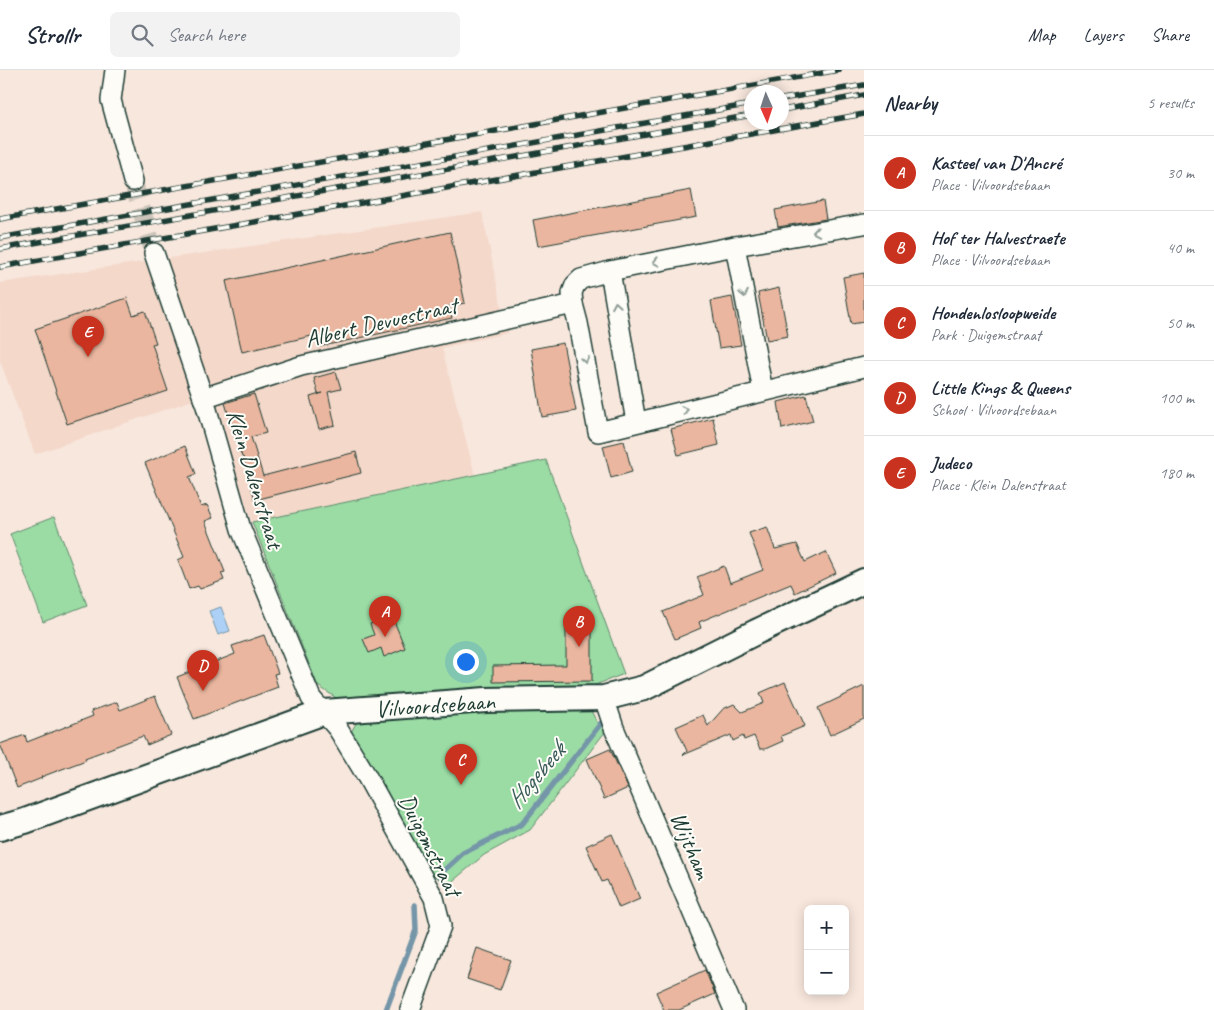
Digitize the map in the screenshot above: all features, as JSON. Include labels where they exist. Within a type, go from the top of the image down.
[{"type":"street","points":[[114,70],[111,100],[133,181]]},
{"type":"street","points":[[863,230],[735,246],[610,271],[581,280],[575,285],[572,293],[598,432],[864,367]]},
{"type":"street","points":[[735,246],[763,391]]},
{"type":"street","name":"Klein Dalenstraat","points":[[154,253],[203,398],[241,529],[311,698],[324,712]]},
{"type":"street","points":[[610,271],[636,422]]},
{"type":"street","name":"Albert Devuestraat","points":[[203,398],[301,366],[573,304]]},
{"type":"street","name":"Vilvoordsebaan","points":[[0,828],[34,818],[324,712],[486,700],[604,698],[644,688],[864,581]]},
{"type":"street","name":"Wijtham","points":[[604,698],[614,728],[734,1010]]},
{"type":"street","name":"Duigemstraat","points":[[324,712],[338,729],[366,775],[434,898],[441,926],[410,1010]]},
{"type":"shaded area","points":[[482,212],[507,333],[442,348],[475,475],[252,522],[210,396],[190,401],[35,454],[0,361],[0,283]]},
{"type":"green space","points":[[546,460],[624,674],[590,687],[344,703],[318,686],[252,522]]},
{"type":"green space","points":[[54,517],[87,605],[43,622],[10,534]]},
{"type":"green space","points":[[479,709],[580,709],[591,711],[597,722],[608,728],[530,830],[484,855],[448,885],[429,872],[351,732],[359,718]]},
{"type":"water","points":[[221,607],[230,631],[218,635],[209,611]]},
{"type":"building","points":[[691,190],[696,217],[538,246],[533,220]]},
{"type":"building","points":[[823,201],[826,219],[778,227],[775,210]]},
{"type":"building","points":[[450,232],[465,303],[449,306],[452,318],[318,347],[316,335],[242,352],[226,281]]},
{"type":"building","points":[[864,273],[864,322],[851,324],[843,277]]},
{"type":"building","points":[[779,288],[788,336],[767,340],[758,293]]},
{"type":"building","points":[[732,297],[741,345],[719,348],[711,301]]},
{"type":"building","points":[[127,298],[133,315],[145,311],[156,343],[152,344],[168,391],[67,424],[35,329]]},
{"type":"building","points":[[563,343],[576,411],[542,417],[531,349]]},
{"type":"building","points":[[336,372],[341,389],[328,392],[335,425],[319,429],[310,397],[323,393],[318,394],[314,378]]},
{"type":"building","points":[[254,394],[266,433],[251,437],[263,476],[356,452],[361,473],[255,500],[225,403]]},
{"type":"building","points":[[806,395],[813,421],[782,429],[778,402]]},
{"type":"building","points":[[713,418],[719,445],[678,455],[671,429]]},
{"type":"building","points":[[624,441],[632,472],[611,478],[603,446]]},
{"type":"building","points":[[185,446],[196,474],[189,477],[201,507],[207,505],[213,518],[205,521],[225,572],[221,573],[224,580],[200,589],[198,586],[189,589],[178,560],[184,557],[145,463]]},
{"type":"building","points":[[767,527],[775,549],[797,544],[805,562],[826,552],[836,573],[795,593],[791,584],[699,622],[701,628],[675,639],[663,612],[704,595],[697,577],[724,566],[730,583],[763,570],[749,533]]},
{"type":"building","points":[[392,616],[405,648],[384,657],[381,648],[369,653],[363,639],[374,635],[370,624]]},
{"type":"building","points":[[592,628],[592,681],[493,682],[493,666],[566,665],[566,629]]},
{"type":"building","points":[[264,635],[278,673],[274,674],[278,687],[194,719],[177,677],[235,654],[232,646]]},
{"type":"building","points":[[785,682],[805,726],[781,736],[783,741],[765,749],[760,749],[754,736],[744,740],[743,736],[733,741],[731,735],[683,755],[687,751],[676,727],[703,715],[708,726],[723,709],[734,704],[742,712],[764,703],[760,693]]},
{"type":"building","points":[[864,686],[864,719],[830,735],[818,708]]},
{"type":"building","points":[[155,696],[171,735],[147,745],[143,736],[85,758],[86,760],[17,788],[0,744],[25,735],[27,742],[93,716],[91,711],[117,702],[120,710]]},
{"type":"building","points":[[610,749],[628,788],[604,799],[587,759]]},
{"type":"building","points":[[612,834],[640,899],[619,908],[607,880],[602,882],[586,846]]},
{"type":"building","points":[[477,948],[511,960],[500,990],[467,979]]},
{"type":"building","points":[[705,970],[715,994],[679,1010],[664,1010],[656,992]]},
{"type":"waterway","name":"Hogebeek","points":[[439,875],[463,853],[522,824],[602,722]]},
{"type":"waterway","name":"Hogebeek","points":[[386,1010],[416,930],[415,905]]},
{"type":"tunnel","points":[[133,181],[154,253]]},
{"type":"railway","points":[[0,219],[839,70]]},
{"type":"railway","points":[[789,98],[864,85]]},
{"type":"railway","points":[[789,109],[864,95]]},
{"type":"railway","points":[[0,238],[744,105]]},
{"type":"railway","points":[[0,267],[864,114]]},
{"type":"railway","points":[[0,249],[744,116]]},
{"type":"place","name":"Judeco","points":[[88,357]]},
{"type":"place","name":"Kasteel van D'Ancré","points":[[385,637]]},
{"type":"place","name":"Hof ter Halvestraete","points":[[579,647]]},
{"type":"place","name":"Little Kings & Queens","points":[[203,691]]},
{"type":"place","name":"Hondenlosloopweide","points":[[461,785]]}]
